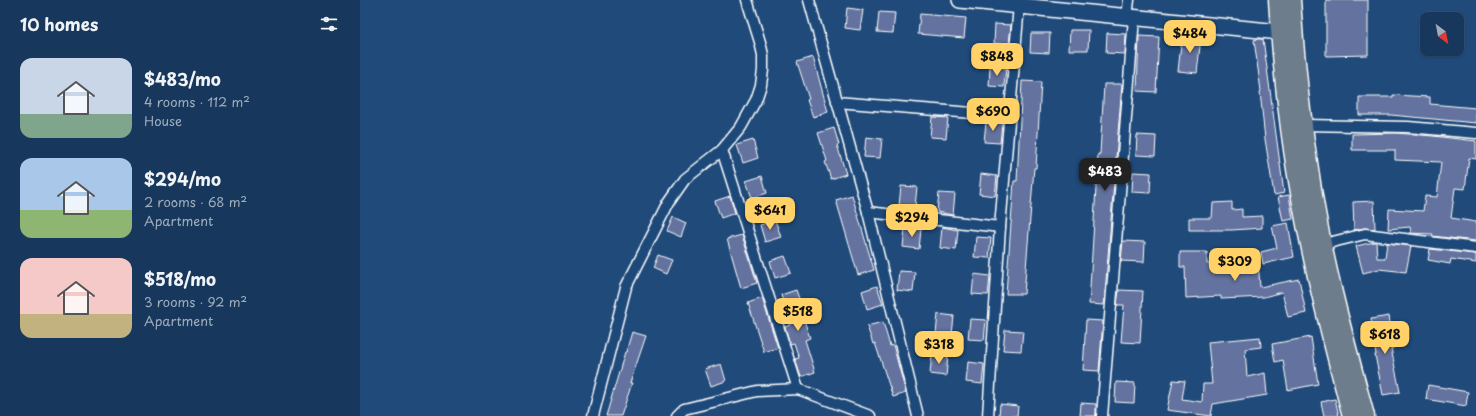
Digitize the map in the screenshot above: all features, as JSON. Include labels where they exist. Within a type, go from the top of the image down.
[{"type":"main road","points":[[1277,0],[1288,116],[1300,198],[1337,335],[1366,416]]},
{"type":"main road","points":[[1292,0],[1304,126],[1313,190],[1324,244],[1337,335],[1351,416]]},
{"type":"street","points":[[593,416],[626,286],[669,202],[685,179],[722,150],[741,127],[756,100],[761,85],[763,56],[747,0]]},
{"type":"street","points":[[809,0],[868,212],[918,416]]},
{"type":"street","points":[[960,0],[1014,3],[1130,17],[1279,32]]},
{"type":"street","points":[[1102,416],[1130,17],[1129,0]]},
{"type":"street","points":[[988,416],[1000,227],[1009,116],[1014,3]]},
{"type":"street","points":[[837,102],[1009,116]]},
{"type":"street","points":[[1304,126],[1408,127],[1476,133]]},
{"type":"street","points":[[722,150],[798,389]]},
{"type":"street","points":[[868,212],[1000,227]]},
{"type":"street","points":[[1324,244],[1365,234],[1476,248]]},
{"type":"street","points":[[676,416],[684,409],[757,391],[798,389],[870,416]]},
{"type":"building","points":[[1326,0],[1368,0],[1368,55],[1326,56]]},
{"type":"building","points":[[847,8],[863,10],[860,30],[845,28]]},
{"type":"building","points":[[879,12],[895,13],[893,33],[877,32]]},
{"type":"building","points":[[920,14],[966,18],[964,38],[918,34]]},
{"type":"building","points":[[995,24],[1011,25],[1009,45],[994,43]]},
{"type":"building","points":[[1070,30],[1089,30],[1088,50],[1069,50]]},
{"type":"building","points":[[1031,33],[1050,33],[1049,53],[1030,52]]},
{"type":"building","points":[[1107,33],[1126,34],[1125,54],[1106,53]]},
{"type":"building","points":[[1182,35],[1201,37],[1197,73],[1178,71]]},
{"type":"building","points":[[1139,36],[1159,37],[1156,92],[1137,91]]},
{"type":"building","points":[[1263,39],[1284,193],[1274,195],[1265,139],[1261,91],[1254,40]]},
{"type":"building","points":[[813,57],[828,112],[813,117],[797,62]]},
{"type":"building","points":[[990,66],[1006,68],[1004,87],[989,86]]},
{"type":"building","points":[[1022,81],[1041,82],[1036,168],[1034,168],[1024,294],[1006,294],[1014,181],[1017,181]]},
{"type":"building","points":[[1104,84],[1122,84],[1104,305],[1089,304],[1098,154],[1100,154]]},
{"type":"building","points":[[1393,95],[1430,97],[1430,104],[1476,108],[1476,123],[1391,115],[1359,115],[1359,97],[1393,97]]},
{"type":"building","points":[[932,117],[948,118],[946,138],[930,137]]},
{"type":"building","points":[[986,122],[1002,123],[1000,143],[984,142]]},
{"type":"building","points":[[834,128],[839,145],[837,145],[846,174],[831,179],[818,133]]},
{"type":"building","points":[[1396,133],[1476,141],[1476,159],[1469,158],[1465,189],[1455,188],[1451,218],[1476,222],[1476,241],[1432,236],[1433,234],[1409,233],[1411,232],[1410,227],[1388,229],[1389,209],[1423,211],[1425,196],[1437,197],[1441,162],[1395,160],[1395,150],[1352,150],[1352,134]]},
{"type":"building","points":[[1137,135],[1156,136],[1155,156],[1136,155]]},
{"type":"building","points":[[866,137],[882,139],[880,158],[864,157]]},
{"type":"building","points":[[753,140],[758,158],[743,163],[737,145]]},
{"type":"building","points":[[1133,172],[1151,173],[1150,193],[1132,192]]},
{"type":"building","points":[[981,174],[997,176],[995,196],[979,194]]},
{"type":"building","points":[[762,176],[767,193],[752,198],[746,181]]},
{"type":"building","points":[[901,186],[917,187],[915,207],[899,206]]},
{"type":"building","points":[[939,193],[955,194],[953,215],[937,212]]},
{"type":"building","points":[[852,195],[874,270],[858,275],[836,200]]},
{"type":"building","points":[[1289,195],[1293,219],[1283,221],[1278,197]]},
{"type":"building","points":[[730,196],[735,213],[721,218],[715,201]]},
{"type":"building","points":[[1374,201],[1375,229],[1364,228],[1354,230],[1353,202]]},
{"type":"building","points":[[1232,202],[1232,210],[1242,209],[1242,217],[1262,216],[1262,228],[1189,230],[1189,218],[1212,218],[1213,203]]},
{"type":"building","points":[[673,217],[686,223],[681,237],[667,231]]},
{"type":"building","points":[[775,220],[781,237],[765,242],[760,225]]},
{"type":"building","points":[[1288,223],[1294,257],[1263,264],[1261,252],[1277,248],[1272,226]]},
{"type":"building","points":[[942,227],[958,230],[956,250],[940,248]]},
{"type":"building","points":[[905,228],[921,229],[919,249],[903,247]]},
{"type":"building","points":[[742,235],[757,283],[741,288],[727,239]]},
{"type":"building","points":[[976,237],[991,238],[989,258],[974,257]]},
{"type":"building","points":[[1123,241],[1145,242],[1144,262],[1121,261]]},
{"type":"building","points":[[1376,242],[1377,258],[1385,258],[1387,243],[1411,246],[1406,272],[1379,269],[1363,273],[1356,246]]},
{"type":"building","points":[[1430,249],[1476,254],[1476,263],[1451,259],[1450,264],[1428,260]]},
{"type":"building","points":[[1180,252],[1207,252],[1207,264],[1258,260],[1260,287],[1299,279],[1306,313],[1288,317],[1282,292],[1264,297],[1221,299],[1221,296],[1186,298],[1185,267],[1180,267]]},
{"type":"building","points":[[658,255],[672,260],[666,274],[653,268]]},
{"type":"building","points":[[785,256],[791,273],[775,278],[770,261]]},
{"type":"building","points":[[899,271],[915,272],[913,292],[897,290]]},
{"type":"building","points":[[974,274],[990,276],[988,295],[972,294]]},
{"type":"building","points":[[877,286],[883,304],[867,309],[862,291]]},
{"type":"building","points":[[796,290],[810,338],[805,340],[815,372],[801,377],[795,359],[799,358],[794,343],[790,344],[785,327],[790,325],[781,295]]},
{"type":"building","points":[[1119,290],[1143,291],[1140,343],[1121,342],[1124,305],[1117,305]]},
{"type":"building","points":[[762,298],[778,348],[764,352],[748,303]]},
{"type":"building","points":[[938,314],[954,316],[952,335],[936,334]]},
{"type":"building","points":[[1389,316],[1394,348],[1391,348],[1400,392],[1383,395],[1375,355],[1371,319]]},
{"type":"building","points":[[970,319],[986,320],[984,340],[968,339]]},
{"type":"building","points":[[1086,320],[1103,321],[1099,371],[1083,370]]},
{"type":"building","points":[[883,322],[890,346],[893,345],[906,393],[893,397],[875,343],[873,344],[867,326]]},
{"type":"building","points":[[1005,330],[1023,331],[1021,351],[1003,350]]},
{"type":"building","points":[[632,332],[646,336],[630,383],[632,383],[621,416],[606,416],[625,352]]},
{"type":"building","points":[[1260,337],[1261,347],[1245,349],[1247,377],[1265,373],[1267,395],[1213,404],[1211,416],[1167,410],[1173,380],[1185,381],[1182,399],[1202,402],[1203,384],[1212,384],[1208,342]]},
{"type":"building","points":[[1311,337],[1318,384],[1288,390],[1283,360],[1275,362],[1272,344]]},
{"type":"building","points":[[932,354],[948,356],[946,376],[930,374]]},
{"type":"building","points":[[968,362],[984,364],[982,384],[966,382]]},
{"type":"building","points":[[721,364],[726,381],[711,386],[705,369]]},
{"type":"building","points":[[1116,382],[1135,383],[1134,403],[1115,402]]},
{"type":"building","points":[[1428,385],[1468,392],[1466,406],[1426,399]]},
{"type":"building","points":[[1335,399],[1339,416],[1324,416],[1321,402]]},
{"type":"building","points":[[1081,403],[1096,404],[1096,416],[1080,416]]},
{"type":"building","points":[[1000,404],[1018,406],[1017,416],[999,416]]}]
